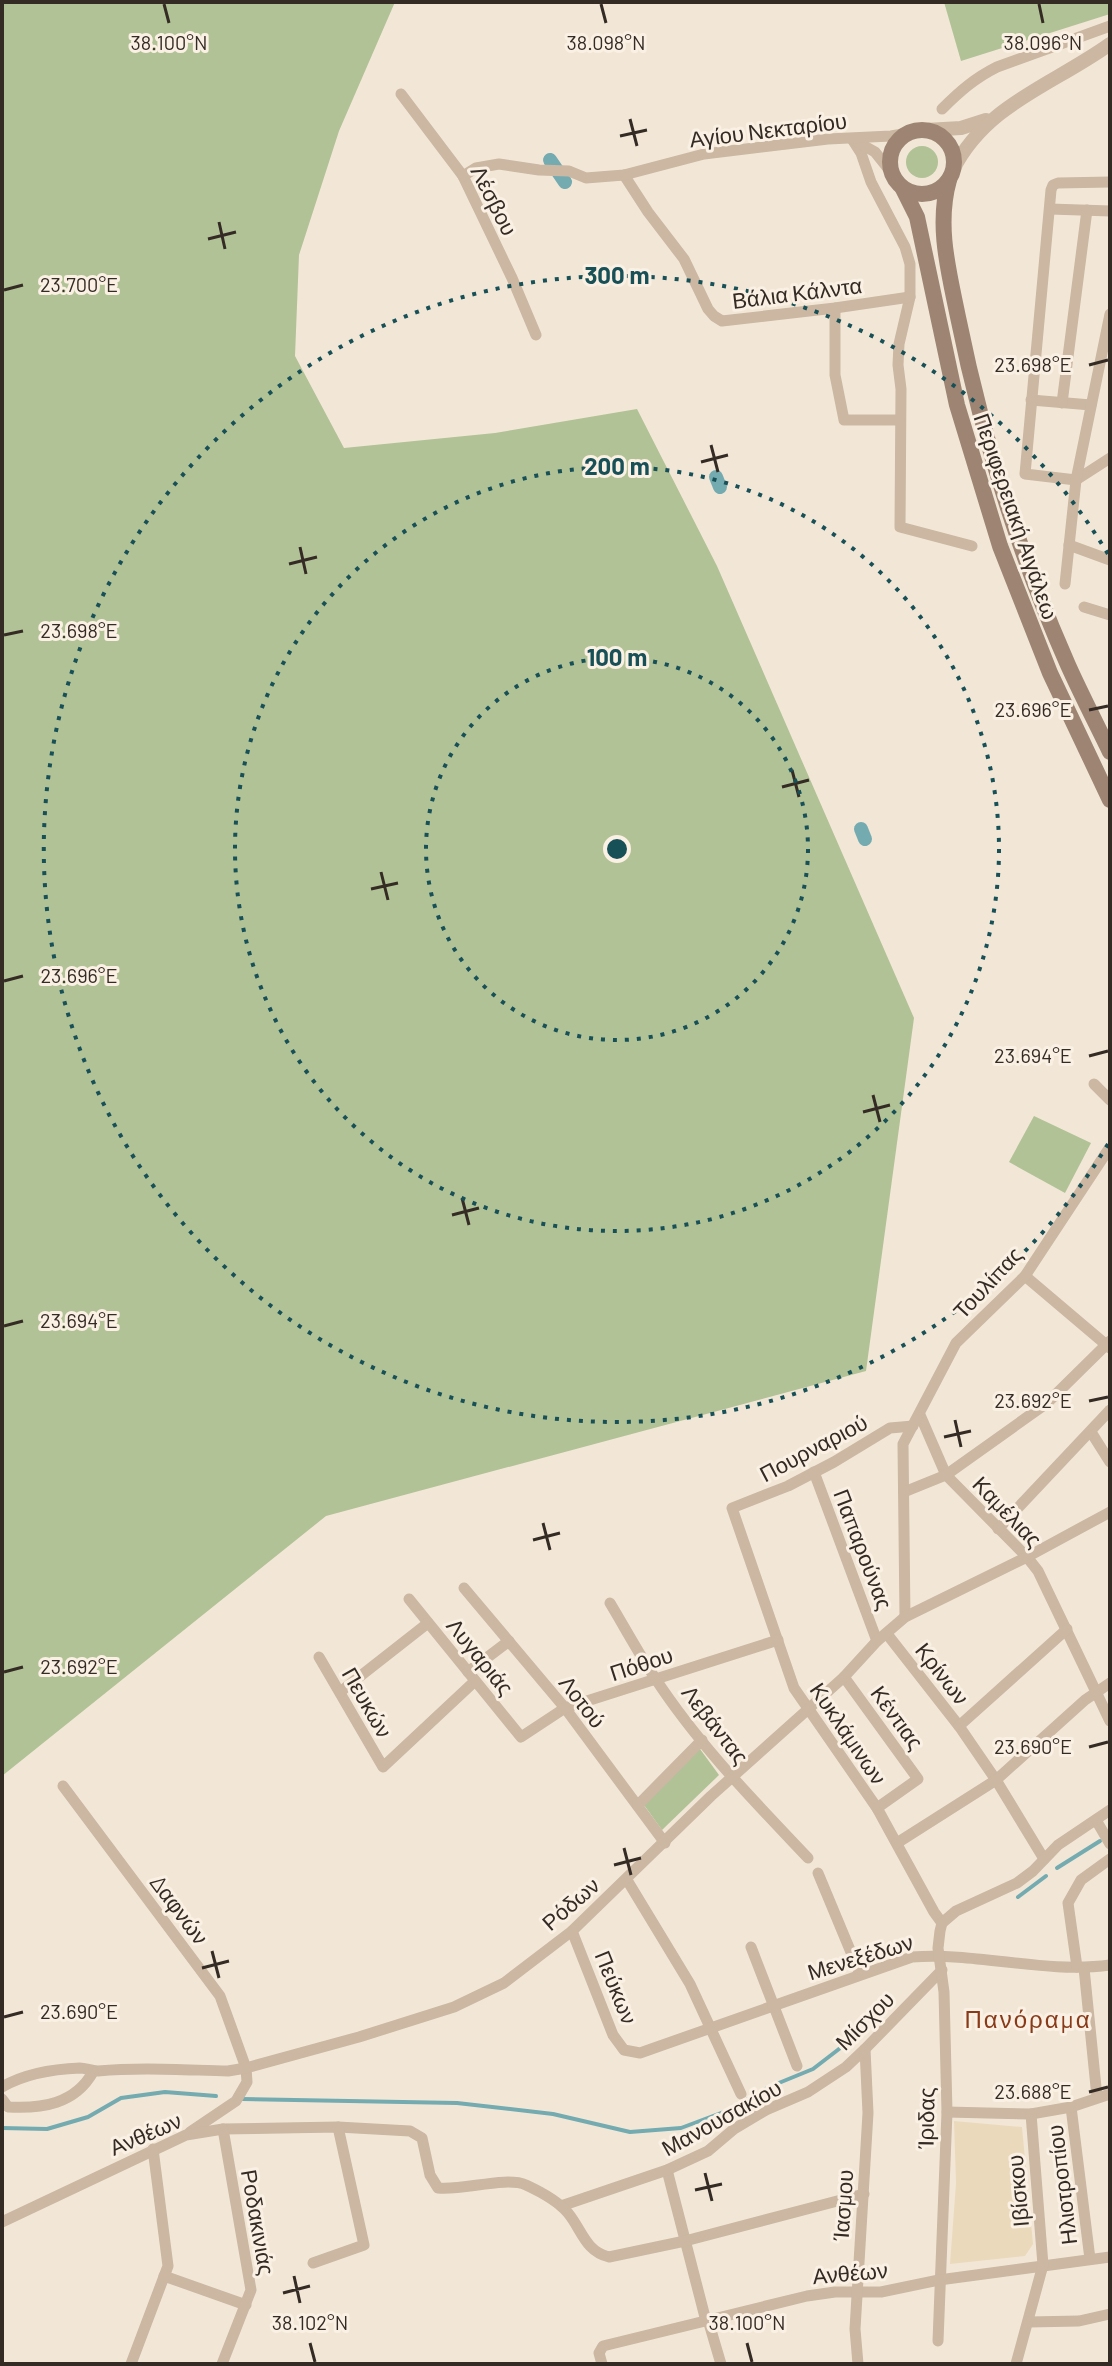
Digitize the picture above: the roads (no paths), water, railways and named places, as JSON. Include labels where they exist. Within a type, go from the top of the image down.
[{"type":"main road","points":[[926,130],[945,140],[951,149],[954,159],[951,175],[933,193],[913,194],[896,182],[891,172],[891,153],[909,133],[926,130]]},
{"type":"main road","name":"Περιφερειακή Αιγάλεω","points":[[951,175],[943,200],[943,236],[963,343],[981,412],[1010,509],[1043,602],[1068,665],[1110,752]]},
{"type":"main road","name":"Περιφερειακή Αιγάλεω","points":[[903,189],[917,217],[957,405],[1000,546],[1050,673],[1110,800]]},
{"type":"street","points":[[942,109],[965,86],[997,67],[1110,26]]},
{"type":"street","points":[[926,130],[961,128],[993,117],[1110,44]]},
{"type":"street","name":"Λέσβου","points":[[401,94],[463,176],[536,335]]},
{"type":"street","points":[[951,175],[970,141],[993,117]]},
{"type":"street","name":"Αγίου Νεκταρίου","points":[[463,176],[476,168],[499,164],[569,171],[586,178],[624,175],[704,154],[909,133]]},
{"type":"street","points":[[852,139],[875,152],[891,172]]},
{"type":"street","points":[[852,139],[905,247],[910,264],[910,297],[899,344],[900,527],[972,546]]},
{"type":"street","name":"Βάλια Κάλντα","points":[[624,175],[684,259],[708,309],[722,321],[910,297]]},
{"type":"street","points":[[1110,182],[1053,185],[1025,474],[1076,480],[1110,458]]},
{"type":"street","points":[[1050,209],[1110,211]]},
{"type":"street","points":[[1062,403],[1087,210]]},
{"type":"street","points":[[835,308],[835,375],[844,420],[899,420]]},
{"type":"street","points":[[1065,584],[1076,480],[1110,314]]},
{"type":"street","points":[[1031,400],[1091,405]]},
{"type":"street","points":[[1069,545],[1110,560]]},
{"type":"street","points":[[1084,607],[1110,615]]},
{"type":"street","points":[[1094,1084],[1110,1100]]},
{"type":"street","name":"Τουλίπας","points":[[904,1492],[903,1444],[956,1343],[1025,1276],[1109,1151]]},
{"type":"street","points":[[905,1617],[904,1492],[946,1475],[1047,1403],[1109,1345],[1025,1276]]},
{"type":"street","points":[[998,1529],[1110,1410]]},
{"type":"street","name":"Πουρναριού","points":[[732,1508],[788,1486],[890,1428],[917,1421]]},
{"type":"street","name":"Καμέλιας","points":[[917,1421],[946,1475],[1038,1571],[1110,1721]]},
{"type":"street","points":[[1091,1432],[1110,1462]]},
{"type":"street","name":"Παπαρούνας","points":[[814,1472],[882,1637]]},
{"type":"street","name":"Κυκλάμινων","points":[[732,1508],[794,1688],[877,1808],[942,1923]]},
{"type":"street","name":"Ρόδων","points":[[2,2087],[38,2072],[84,2068],[93,2072],[115,2068],[228,2071],[246,2068],[454,2007],[504,1983],[572,1931],[711,1796],[844,1677],[905,1617],[1110,1512]]},
{"type":"street","name":"Λοτού","points":[[464,1588],[565,1708],[665,1843]]},
{"type":"street","name":"Λυγαριάς","points":[[409,1599],[521,1737]]},
{"type":"street","name":"Λεβάντας","points":[[610,1603],[655,1679],[702,1740],[808,1858]]},
{"type":"street","points":[[340,1692],[428,1623]]},
{"type":"street","points":[[959,1726],[1067,1629]]},
{"type":"street","name":"Κρίνων","points":[[882,1637],[959,1726],[1044,1859]]},
{"type":"street","name":"Πόθου","points":[[521,1737],[565,1708],[778,1640]]},
{"type":"street","points":[[472,1676],[509,1641]]},
{"type":"street","name":"Πευκών","points":[[319,1657],[383,1767],[472,1676]]},
{"type":"street","name":"Κέντιας","points":[[844,1677],[918,1779],[877,1808]]},
{"type":"street","points":[[897,1843],[996,1780],[1095,1692],[1110,1683]]},
{"type":"street","points":[[638,1805],[702,1740]]},
{"type":"street","name":"Δαφνών","points":[[63,1786],[220,1996],[246,2068]]},
{"type":"street","points":[[942,1923],[956,1911],[1017,1883],[1058,1845],[1110,1810]]},
{"type":"street","points":[[1096,1820],[1110,1844]]},
{"type":"street","points":[[1097,2097],[1068,1903],[1081,1880],[1110,1859]]},
{"type":"street","points":[[818,1873],[860,1974]]},
{"type":"street","points":[[627,1880],[690,1984],[741,2094]]},
{"type":"street","name":"Ίριδας","points":[[938,2341],[947,2112],[938,1939],[942,1923]]},
{"type":"street","name":"Πεύκων","points":[[572,1931],[613,2035],[624,2050],[631,2053]]},
{"type":"street","points":[[751,1947],[797,2066]]},
{"type":"street","name":"Μενεξέδων","points":[[631,2053],[640,2053],[912,1957],[1080,1968],[1110,1965]]},
{"type":"street","name":"Μίσχου","points":[[808,2092],[846,2067],[942,1970]]},
{"type":"street","name":"Ίασμου","points":[[858,2364],[856,2293],[868,2113],[865,2049]]},
{"type":"street","points":[[186,2135],[236,2101],[247,2082],[246,2068]]},
{"type":"street","points":[[2,2099],[8,2107],[43,2108],[77,2091],[93,2072]]},
{"type":"street","name":"Μανουσακίου","points":[[561,2206],[667,2170],[708,2151],[734,2129],[766,2110],[808,2092]]},
{"type":"street","points":[[947,2112],[1031,2114],[1071,2107],[1110,2094]]},
{"type":"street","name":"Ηλιοτροπίου","points":[[1071,2107],[1090,2259]]},
{"type":"street","name":"Ιβίσκου","points":[[1016,2364],[1043,2265],[1031,2114]]},
{"type":"street","points":[[313,2263],[364,2245],[338,2127]]},
{"type":"street","name":"Ανθέων","points":[[2,2222],[186,2135],[223,2129],[338,2127],[410,2131],[422,2138],[430,2175],[438,2188],[522,2183],[561,2206]]},
{"type":"street","name":"Ροδακινιάς","points":[[222,2364],[251,2290],[223,2129]]},
{"type":"street","points":[[131,2364],[168,2266],[153,2149]]},
{"type":"street","points":[[667,2170],[721,2364]]},
{"type":"street","points":[[561,2206],[598,2254],[609,2257],[685,2241],[864,2194]]},
{"type":"street","name":"Ανθέων","points":[[602,2364],[599,2349],[603,2346],[821,2293],[881,2292],[939,2280],[1110,2257]]},
{"type":"street","points":[[164,2276],[246,2305]]},
{"type":"street","points":[[1029,2322],[1079,2321],[1110,2314]]},
{"type":"waterway","points":[[550,160],[565,182]]},
{"type":"waterway","points":[[716,477],[720,487]]},
{"type":"waterway","points":[[861,829],[865,839]]},
{"type":"waterway","points":[[1057,1868],[1100,1841]]},
{"type":"waterway","points":[[1018,1897],[1046,1876]]},
{"type":"waterway","points":[[242,2099],[457,2103],[553,2114],[630,2132],[681,2128],[729,2110],[769,2087],[813,2069],[839,2049],[871,2011]]},
{"type":"waterway","points":[[2,2128],[47,2129],[88,2117],[121,2098],[165,2092],[216,2096]]},
{"type":"district","name":"Πανόραμα","points":[[1028,2018]]}]
